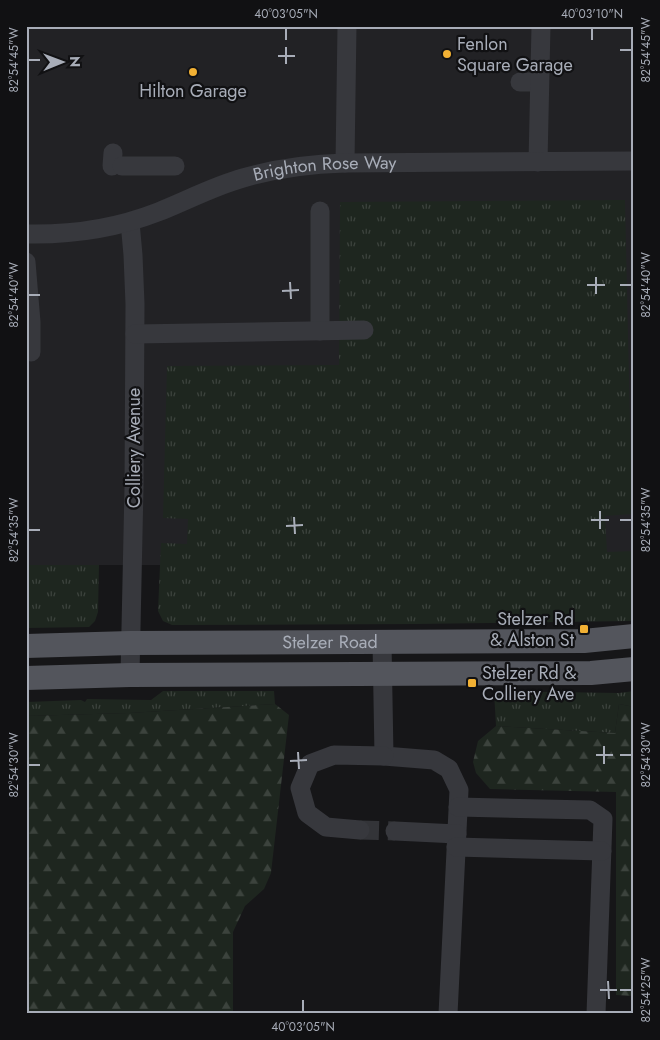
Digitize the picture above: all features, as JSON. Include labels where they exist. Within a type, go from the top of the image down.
[{"type":"main road","name":"Stelzer Road","points":[[26,646],[130,643],[584,641],[634,636]]},
{"type":"main road","name":"Stelzer Road","points":[[26,678],[130,675],[591,673],[634,669]]},
{"type":"street","points":[[345,163],[347,26]]},
{"type":"street","points":[[538,162],[541,26]]},
{"type":"street","points":[[520,82],[539,82]]},
{"type":"street","name":"Brighton Rose Way","points":[[26,234],[72,232],[130,222],[160,212],[241,178],[286,168],[345,163],[634,161]]},
{"type":"street","points":[[116,162],[175,166]]},
{"type":"street","points":[[320,211],[320,331]]},
{"type":"street","name":"Colliery Avenue","points":[[130,222],[134,271],[135,334],[134,507],[130,675]]},
{"type":"street","points":[[26,262],[31,322],[31,352]]},
{"type":"street","points":[[135,334],[364,330]]},
{"type":"street","points":[[382,642],[384,756]]},
{"type":"street","points":[[360,830],[326,827],[307,813],[300,788],[310,764],[334,755],[384,756],[434,760],[449,769],[459,790],[448,1014]]},
{"type":"street","points":[[458,807],[590,810],[603,819],[596,1014]]},
{"type":"street","points":[[394,831],[457,841],[602,851]]},
{"type":"shaded area","points":[[26,26],[634,26],[634,570],[617,565],[26,565]]},
{"type":"green space","points":[[625,200],[632,514],[605,516],[607,552],[634,551],[634,620],[415,624],[172,625],[163,621],[158,611],[161,543],[187,544],[188,519],[163,518],[167,366],[339,365],[340,202]]},
{"type":"green space","points":[[26,565],[99,565],[98,612],[95,621],[89,627],[26,628]]},
{"type":"green space","points":[[163,691],[274,691],[275,704],[129,713],[26,716],[26,702],[81,700],[85,702],[87,699],[151,700]]},
{"type":"green space","points":[[494,691],[619,693],[634,691],[634,707],[619,704],[615,733],[496,726]]},
{"type":"green space","points":[[275,704],[289,715],[271,873],[264,889],[245,906],[233,932],[233,1014],[26,1014],[26,716],[129,713]]},
{"type":"green space","points":[[619,704],[634,707],[634,996],[616,995],[616,792],[490,789],[476,773],[473,762],[478,741],[496,726],[615,733]]},
{"type":"tunnel","points":[[360,830],[395,831]]},
{"type":"place","name":"Fenlon Square Garage","points":[[447,54]]},
{"type":"place","name":"Hilton Garage","points":[[193,72]]},
{"type":"place","name":"Stelzer Rd & Alston St","points":[[584,629]]},
{"type":"place","name":"Stelzer Rd & Colliery Ave","points":[[472,683]]}]
